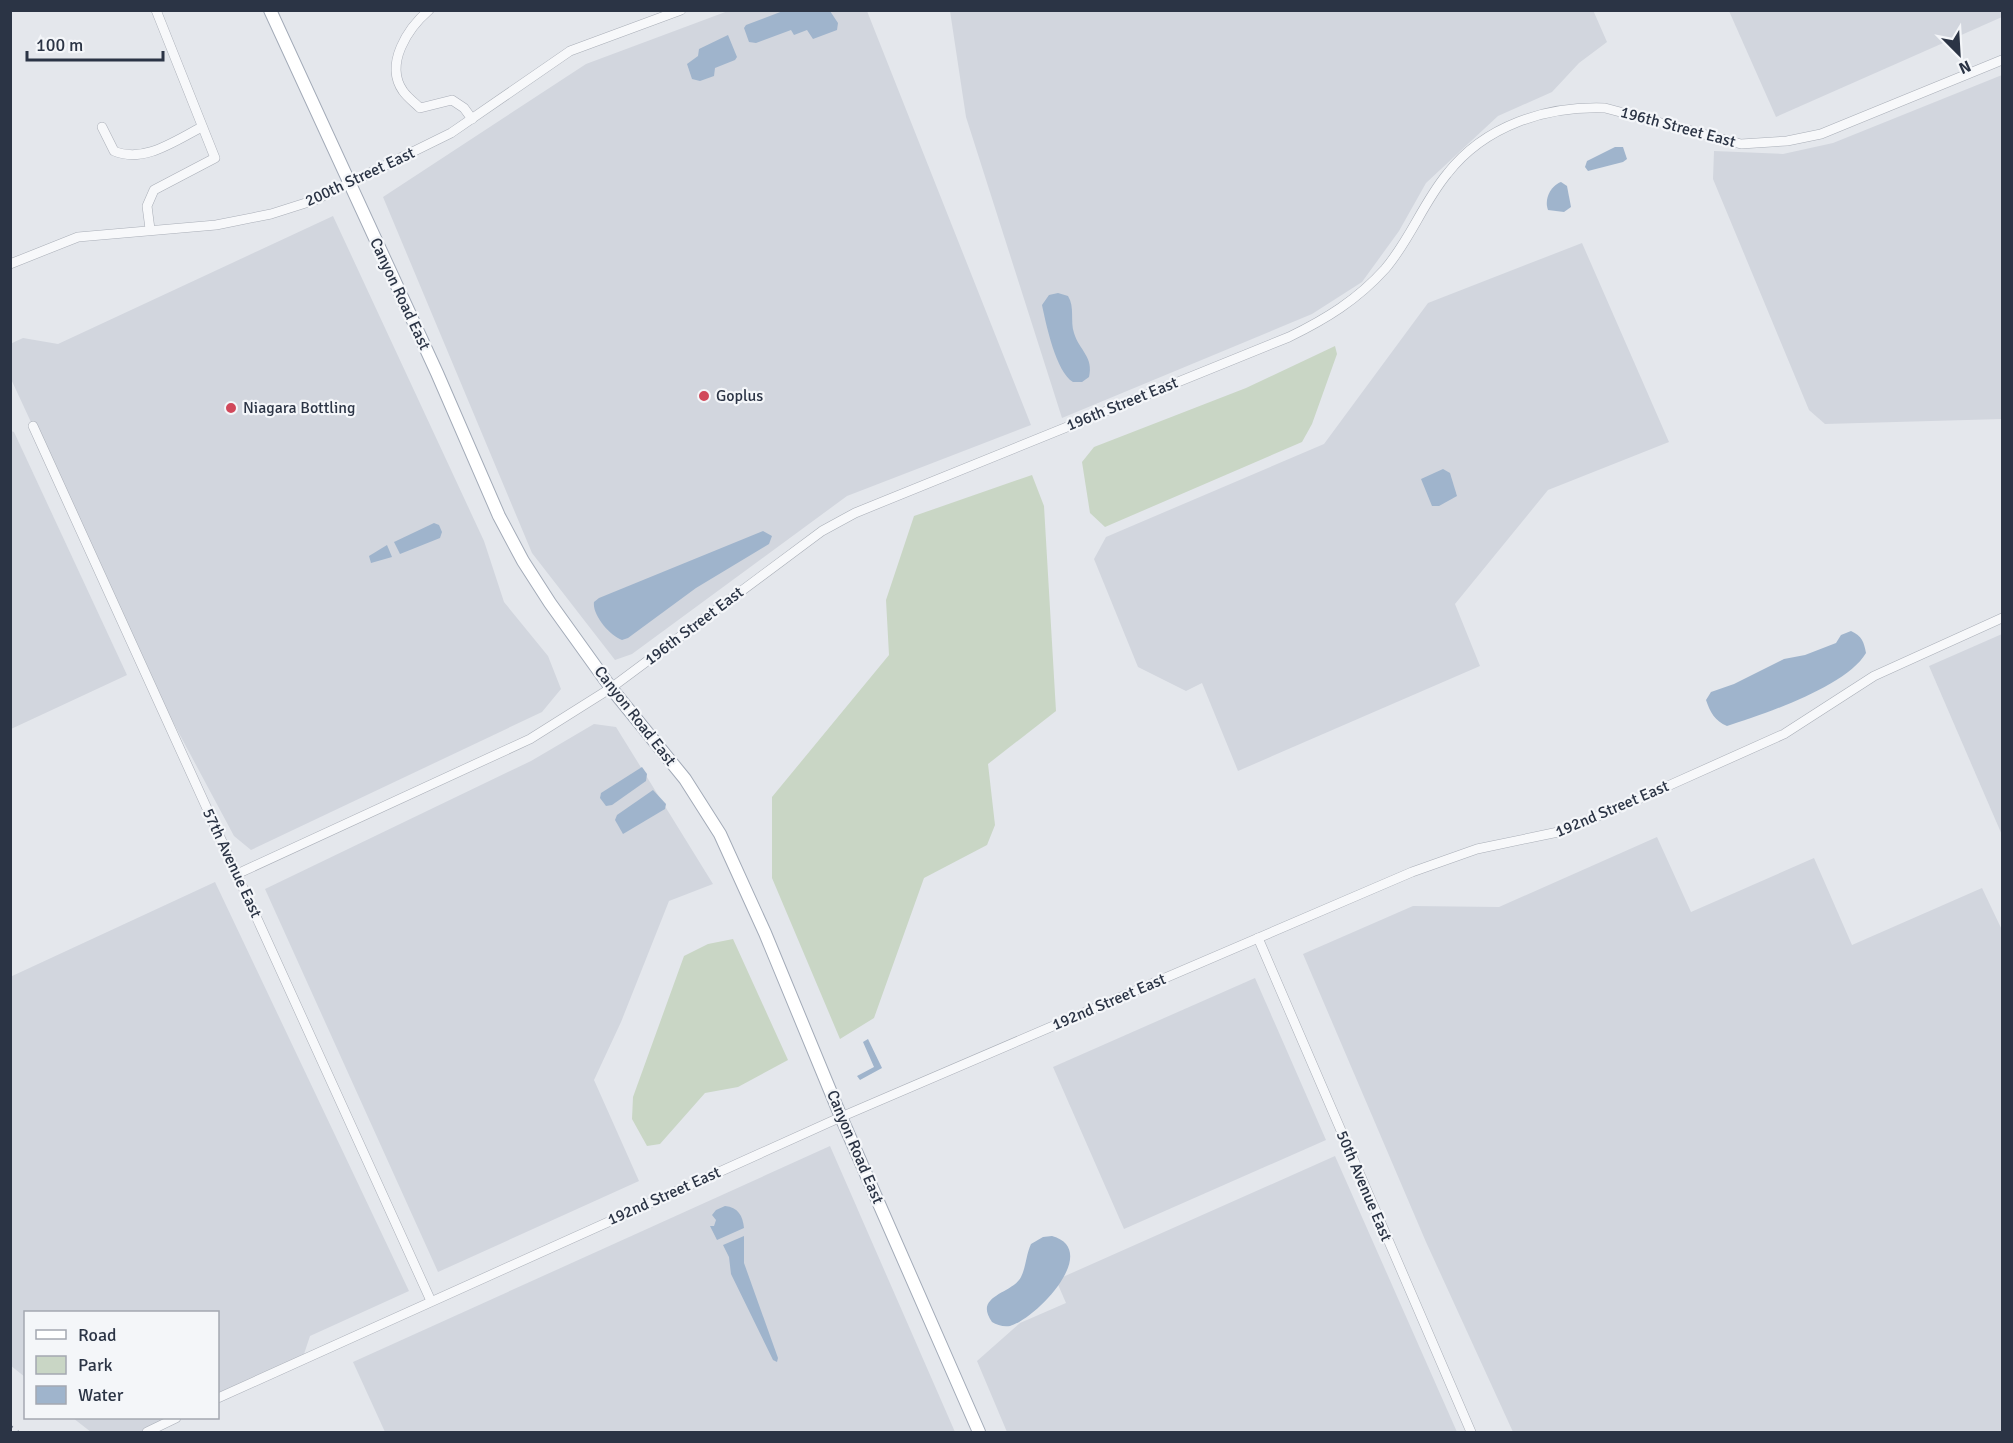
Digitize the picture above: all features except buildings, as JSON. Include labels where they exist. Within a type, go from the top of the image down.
[{"type":"main road","name":"Canyon Road East","points":[[270,10],[499,516],[550,603],[611,688],[685,779],[720,834],[765,933],[841,1117],[979,1432]]},
{"type":"street","points":[[150,229],[147,206],[154,190],[215,158],[156,10]]},
{"type":"street","points":[[429,10],[411,27],[402,43],[398,70],[402,91],[420,108],[452,100],[464,108],[472,119]]},
{"type":"street","name":"200th Street East","points":[[10,264],[78,237],[216,225],[271,214],[315,200],[472,119],[570,51],[681,10]]},
{"type":"street","name":"196th Street East","points":[[237,874],[530,739],[611,688],[822,531],[855,513],[1289,337],[1331,316],[1360,294],[1385,268],[1408,239],[1447,173],[1473,148],[1507,126],[1540,113],[1605,108],[1741,144],[1787,141],[1821,134],[2002,60]]},
{"type":"street","points":[[102,127],[114,151],[135,155],[148,153],[202,127]]},
{"type":"street","name":"57th Avenue East","points":[[33,426],[431,1301]]},
{"type":"street","name":"192nd Street East","points":[[219,1398],[841,1117],[1440,860],[1477,849],[1546,837],[1632,802],[1784,734],[1884,671],[2002,618]]},
{"type":"street","name":"50th Avenue East","points":[[1258,938],[1471,1432]]},
{"type":"street","points":[[147,1432],[175,1419]]},
{"type":"shaded area","points":[[1593,10],[1607,42],[1579,63],[1552,92],[1498,116],[1426,183],[1399,231],[1362,282],[1312,314],[1062,418],[966,117],[950,11]]},
{"type":"shaded area","points":[[2002,10],[2002,17],[1776,117],[1729,11]]},
{"type":"shaded area","points":[[728,11],[867,11],[1031,425],[847,496],[632,654],[615,660],[532,553],[383,197],[586,64]]},
{"type":"shaded area","points":[[2002,75],[2002,419],[1825,424],[1809,410],[1713,179],[1714,151],[1783,154],[1833,143]]},
{"type":"shaded area","points":[[333,216],[484,541],[504,602],[548,656],[561,689],[542,712],[251,850],[234,836],[150,679],[11,379],[10,344],[23,338],[58,344]]},
{"type":"shaded area","points":[[1582,243],[1669,442],[1548,490],[1455,604],[1480,666],[1238,771],[1202,683],[1186,691],[1138,667],[1094,559],[1106,537],[1324,444],[1428,303]]},
{"type":"shaded area","points":[[11,431],[14,432],[127,675],[11,729]]},
{"type":"shaded area","points":[[2002,634],[2002,835],[1929,666]]},
{"type":"shaded area","points":[[594,724],[616,727],[713,884],[669,901],[621,1022],[594,1080],[639,1181],[438,1272],[265,889],[531,761]]},
{"type":"shaded area","points":[[1657,837],[1691,912],[1814,858],[1852,945],[1982,888],[2002,930],[2002,1432],[1513,1432],[1426,1242],[1303,954],[1413,906],[1499,907]]},
{"type":"shaded area","points":[[215,882],[409,1291],[310,1336],[302,1360],[219,1399],[219,1311],[24,1311],[24,1376],[10,1365],[10,977]]},
{"type":"shaded area","points":[[1255,978],[1326,1140],[1124,1229],[1053,1067]]},
{"type":"shaded area","points":[[830,1146],[955,1432],[385,1432],[353,1362]]},
{"type":"shaded area","points":[[1335,1156],[1457,1432],[1007,1432],[977,1361],[1020,1323],[1066,1303],[1056,1280]]},
{"type":"shaded area","points":[[74,1419],[176,1419],[146,1432],[91,1432]]},
{"type":"green space","points":[[1335,346],[1337,354],[1312,424],[1302,442],[1105,527],[1090,513],[1082,462],[1094,447],[1246,388]]},
{"type":"green space","points":[[1032,475],[1044,506],[1056,711],[988,764],[995,825],[987,845],[924,878],[874,1018],[840,1039],[772,878],[772,797],[889,655],[886,600],[914,516]]},
{"type":"green space","points":[[733,939],[788,1060],[738,1087],[705,1093],[660,1144],[647,1146],[632,1119],[633,1097],[684,956],[708,944]]},
{"type":"water","points":[[783,11],[830,11],[838,23],[837,30],[813,39],[807,30],[794,35],[791,30],[756,43],[749,42],[744,28],[746,25]]},
{"type":"water","points":[[728,35],[737,57],[735,60],[715,68],[714,76],[700,81],[692,79],[687,64],[698,56],[699,49]]},
{"type":"water","points":[[1615,147],[1623,147],[1627,159],[1588,171],[1585,167],[1587,161]]},
{"type":"water","points":[[1561,182],[1567,186],[1571,207],[1564,212],[1548,210],[1549,194]]},
{"type":"water","points":[[1058,293],[1068,296],[1070,300],[1074,333],[1088,359],[1089,377],[1082,382],[1073,382],[1067,377],[1049,335],[1042,305],[1049,295]]},
{"type":"water","points":[[1443,469],[1450,473],[1457,496],[1439,506],[1432,506],[1421,479]]},
{"type":"water","points":[[434,523],[439,525],[442,532],[440,538],[400,554],[394,542]]},
{"type":"water","points":[[763,531],[772,536],[769,544],[696,588],[628,638],[622,640],[617,638],[599,619],[594,602],[599,598]]},
{"type":"water","points":[[387,545],[392,557],[371,563],[369,556]]},
{"type":"water","points":[[1851,631],[1862,640],[1866,653],[1856,665],[1823,688],[1782,707],[1727,726],[1719,722],[1711,712],[1706,700],[1711,692],[1734,684],[1784,659],[1805,655],[1836,643],[1841,635]]},
{"type":"water","points":[[642,767],[647,774],[646,781],[612,805],[606,806],[600,798],[601,793]]},
{"type":"water","points":[[653,790],[666,804],[665,809],[623,834],[615,820],[617,815]]},
{"type":"water","points":[[868,1039],[882,1068],[860,1080],[857,1076],[874,1067],[863,1042]]},
{"type":"water","points":[[725,1206],[739,1213],[744,1228],[717,1240],[710,1226],[714,1226],[716,1220],[712,1215],[716,1210]]},
{"type":"water","points":[[744,1236],[744,1263],[778,1358],[777,1362],[773,1360],[731,1274],[729,1257],[723,1245]]},
{"type":"water","points":[[1052,1236],[1066,1244],[1070,1255],[1068,1269],[1060,1284],[1035,1311],[1021,1321],[1010,1326],[1000,1326],[992,1322],[987,1313],[990,1300],[1016,1283],[1021,1277],[1031,1244],[1043,1237]]},
{"type":"railway","points":[[10,1426],[18,1432]]},
{"type":"place","name":"Goplus","points":[[704,396]]},
{"type":"place","name":"Niagara Bottling","points":[[231,408]]}]
